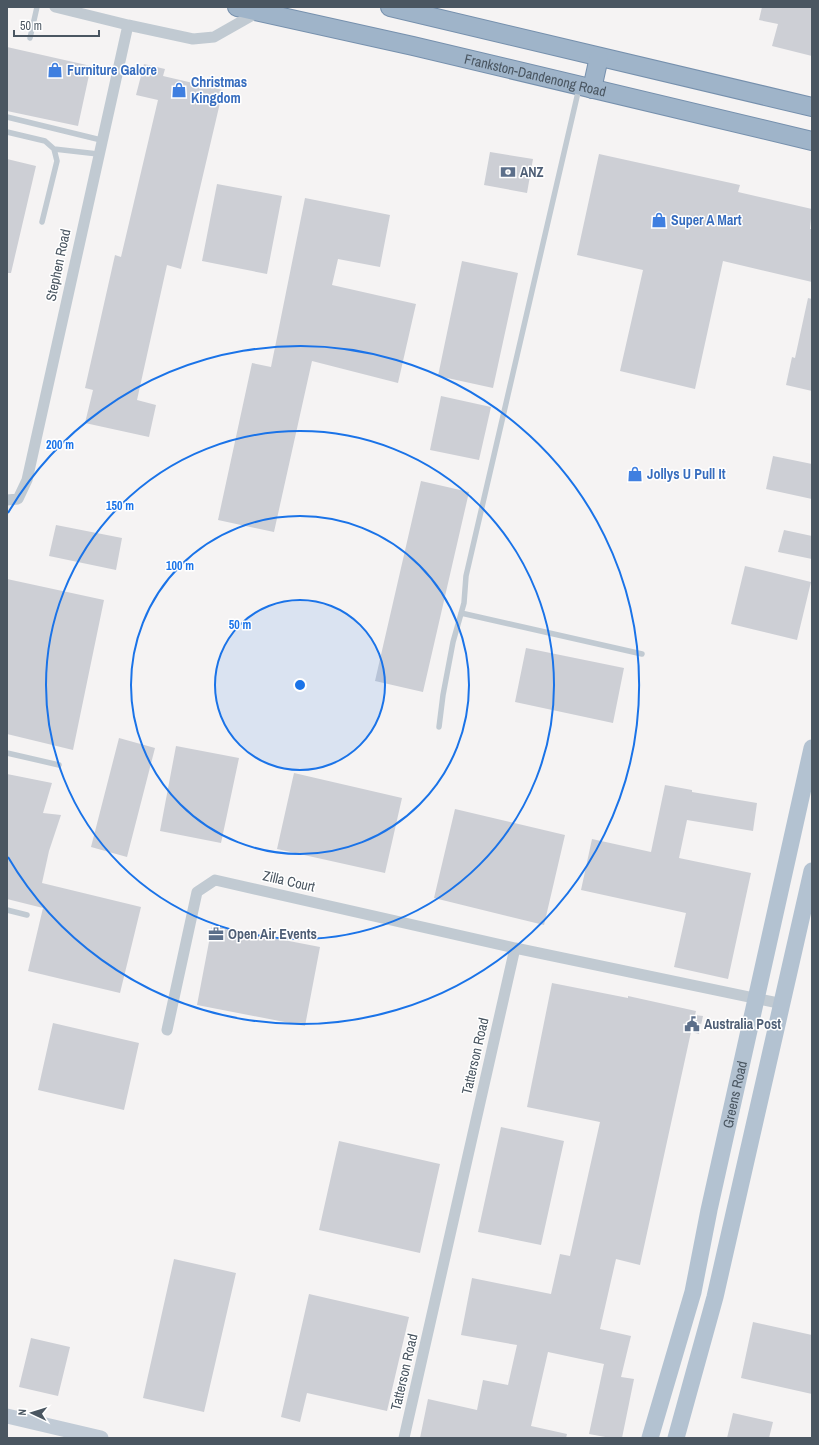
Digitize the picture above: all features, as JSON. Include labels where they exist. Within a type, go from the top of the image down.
[{"type":"highway","name":"Frankston-Dandenong Road","points":[[237,7],[259,9],[812,141]]},
{"type":"highway","points":[[390,7],[812,107]]},
{"type":"highway","points":[[586,87],[599,57]]},
{"type":"main road","name":"Greens Road","points":[[650,1438],[686,1318],[812,748]]},
{"type":"main road","name":"Greens Road","points":[[676,1438],[722,1270],[812,871]]},
{"type":"main road","points":[[698,1266],[722,1270]]},
{"type":"main road","points":[[7,1416],[101,1438]]},
{"type":"street","points":[[55,7],[128,26],[188,38],[203,38],[220,34],[259,9]]},
{"type":"street","name":"Stephen Road","points":[[7,500],[18,499],[27,480],[101,140],[128,26]]},
{"type":"street","name":"Zilla Court","points":[[167,1030],[197,892],[215,880],[515,948]]},
{"type":"street","points":[[515,948],[783,1004]]},
{"type":"street","name":"Tatterson Road","points":[[404,1438],[515,948]]},
{"type":"lane","points":[[30,38],[37,7]]},
{"type":"lane","points":[[440,727],[450,657],[464,603],[466,576],[586,87]]},
{"type":"lane","points":[[7,117],[101,140]]},
{"type":"lane","points":[[7,132],[45,141],[54,149],[98,154]]},
{"type":"lane","points":[[42,222],[57,162],[54,149]]},
{"type":"lane","points":[[461,613],[642,654]]},
{"type":"lane","points":[[7,753],[59,765]]},
{"type":"lane","points":[[7,910],[27,915]]},
{"type":"building","points":[[762,7],[812,7],[812,56],[772,46],[778,24],[759,20]]},
{"type":"building","points":[[7,47],[91,66],[78,126],[7,111]]},
{"type":"building","points":[[144,64],[165,69],[163,76],[223,90],[181,269],[167,265],[137,400],[156,405],[149,437],[85,423],[93,390],[85,388],[115,255],[121,257],[158,100],[136,95]]},
{"type":"building","name":"ANZ","points":[[490,152],[533,159],[527,193],[484,185]]},
{"type":"building","points":[[599,154],[740,185],[738,192],[812,209],[810,229],[812,229],[812,282],[723,261],[695,389],[620,371],[643,270],[577,255]]},
{"type":"building","points":[[7,159],[36,166],[11,273],[7,273]]},
{"type":"building","points":[[217,184],[282,196],[267,274],[202,261]]},
{"type":"building","points":[[305,198],[390,215],[380,267],[338,259],[332,285],[416,304],[398,383],[312,361],[274,532],[218,520],[252,363],[271,367]]},
{"type":"building","points":[[462,261],[518,273],[493,388],[438,376]]},
{"type":"building","points":[[808,298],[812,299],[812,391],[786,385],[792,357],[795,358]]},
{"type":"building","points":[[441,396],[491,407],[479,460],[430,450]]},
{"type":"building","points":[[773,456],[812,464],[812,499],[766,489]]},
{"type":"building","points":[[421,481],[469,492],[423,692],[375,681]]},
{"type":"building","points":[[56,525],[122,538],[116,570],[49,556]]},
{"type":"building","points":[[784,530],[812,536],[812,559],[778,552]]},
{"type":"building","points":[[745,566],[811,582],[797,640],[731,624]]},
{"type":"building","points":[[7,579],[104,600],[73,750],[7,734]]},
{"type":"building","points":[[526,648],[624,668],[613,723],[515,702]]},
{"type":"building","points":[[119,738],[155,748],[127,857],[91,847]]},
{"type":"building","points":[[176,746],[239,758],[221,843],[160,831]]},
{"type":"building","points":[[294,773],[402,798],[385,873],[277,849]]},
{"type":"building","points":[[7,774],[52,783],[43,813],[61,815],[49,851],[42,883],[141,907],[120,993],[28,971],[43,908],[7,899]]},
{"type":"building","points":[[665,785],[692,790],[692,792],[757,803],[753,831],[687,820],[679,858],[751,873],[728,979],[674,967],[686,913],[581,890],[592,839],[651,852]]},
{"type":"building","points":[[455,809],[565,835],[544,925],[434,898]]},
{"type":"building","points":[[212,926],[320,947],[305,1026],[197,1005]]},
{"type":"building","points":[[552,983],[628,998],[628,996],[696,1011],[695,1015],[703,1016],[699,1034],[691,1032],[640,1265],[616,1259],[600,1329],[631,1336],[621,1377],[634,1379],[622,1438],[611,1438],[589,1434],[604,1364],[548,1352],[531,1426],[567,1434],[566,1438],[420,1438],[428,1399],[477,1410],[483,1380],[508,1385],[517,1345],[461,1335],[472,1278],[551,1294],[560,1254],[570,1256],[600,1122],[527,1107]]},
{"type":"building","points":[[53,1023],[139,1043],[124,1110],[38,1090]]},
{"type":"building","points":[[501,1127],[564,1141],[541,1245],[478,1232]]},
{"type":"building","points":[[339,1141],[440,1164],[420,1253],[319,1230]]},
{"type":"building","points":[[174,1259],[236,1273],[204,1412],[143,1398]]},
{"type":"building","points":[[309,1294],[409,1317],[387,1411],[307,1393],[300,1422],[281,1417]]},
{"type":"building","points":[[753,1322],[812,1335],[812,1394],[741,1378]]},
{"type":"building","points":[[31,1338],[70,1347],[58,1396],[19,1387]]},
{"type":"building","points":[[733,1413],[773,1422],[769,1438],[727,1438]]},
{"type":"place","name":"Furniture Galore","points":[[55,70]]},
{"type":"place","name":"Christmas Kingdom","points":[[179,90]]},
{"type":"place","name":"ANZ","points":[[508,172]]},
{"type":"place","name":"Super A Mart","points":[[659,220]]},
{"type":"place","name":"Jollys U Pull It","points":[[635,474]]},
{"type":"place","name":"Open Air Events","points":[[216,934]]},
{"type":"place","name":"Australia Post","points":[[692,1024]]}]
